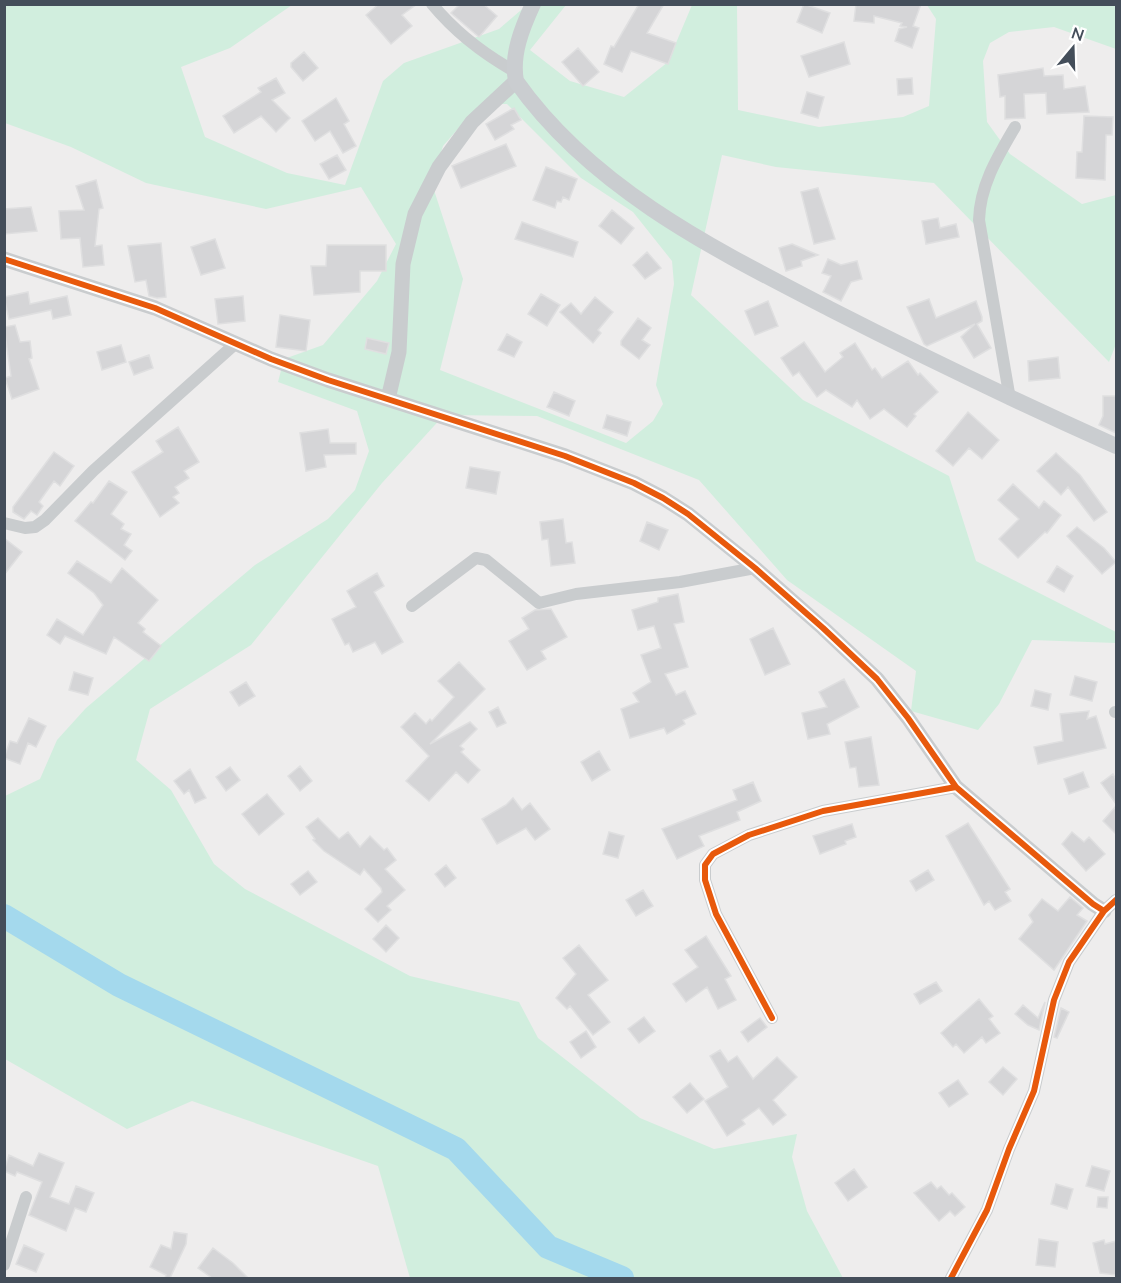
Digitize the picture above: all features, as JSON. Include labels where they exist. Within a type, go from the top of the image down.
[{"type":"main road","points":[[533,4],[518,46],[515,76],[569,141],[623,187],[671,222],[764,275],[1010,399],[1116,447]]},
{"type":"street","points":[[388,399],[399,352],[403,264],[415,214],[439,167],[472,122],[515,76],[455,31],[432,4]]},
{"type":"street","points":[[1010,399],[979,213],[984,189],[992,169],[1015,127]]},
{"type":"street","points":[[4,259],[155,308],[235,344],[328,380],[565,456],[634,483],[688,514],[755,568],[877,679],[908,718],[956,787],[1104,911]]},
{"type":"street","points":[[4,524],[25,528],[35,526],[45,520],[93,471],[235,344]]},
{"type":"street","points":[[412,606],[467,562],[476,558],[486,560],[539,603],[576,594],[680,582],[755,568]]},
{"type":"street","points":[[772,1018],[716,914],[705,880],[705,865],[713,854],[749,835],[823,811],[956,787]]},
{"type":"street","points":[[951,1278],[987,1210],[1009,1149],[1034,1091],[1054,1000],[1069,962],[1104,911],[1116,900]]},
{"type":"street","points":[[4,1265],[26,1197]]},
{"type":"green space","points":[[5,5],[292,5],[230,48],[181,67],[205,137],[287,173],[345,185],[383,81],[404,63],[499,29],[527,5],[566,5],[530,50],[570,81],[624,97],[668,62],[692,5],[737,5],[738,110],[819,127],[903,117],[929,106],[936,19],[927,5],[1116,5],[1116,49],[1054,27],[1009,32],[990,43],[983,61],[987,122],[1010,154],[1082,204],[1116,195],[1116,344],[1109,362],[934,183],[776,167],[722,155],[691,295],[803,400],[949,476],[976,561],[1116,632],[1116,643],[1032,640],[999,704],[978,730],[911,711],[916,671],[787,580],[699,480],[537,416],[444,415],[382,483],[251,645],[150,709],[136,760],[171,790],[214,864],[245,889],[410,976],[519,1002],[538,1038],[640,1118],[714,1149],[797,1134],[792,1157],[807,1211],[843,1278],[410,1278],[378,1166],[192,1101],[127,1129],[5,1059],[5,796],[40,779],[57,740],[86,708],[255,565],[328,519],[355,490],[369,451],[357,411],[278,382],[284,359],[323,345],[377,281],[396,244],[361,187],[266,209],[146,183],[71,147],[5,123]],"holes":[[[487,104],[507,104],[581,178],[633,212],[672,261],[674,284],[656,385],[663,404],[653,421],[626,443],[440,370],[463,279],[432,184],[443,146],[470,115]]]},
{"type":"building","points":[[379,4],[417,4],[402,15],[412,26],[391,44],[366,15]]},
{"type":"building","points":[[460,4],[483,4],[497,16],[479,37],[451,13]]},
{"type":"building","points":[[639,4],[664,4],[647,33],[676,43],[668,64],[631,51],[622,72],[604,64],[611,46],[614,47]]},
{"type":"building","points":[[804,4],[830,13],[822,33],[797,22]]},
{"type":"building","points":[[856,4],[921,4],[913,26],[919,28],[912,48],[895,41],[899,29],[907,27],[900,26],[902,23],[874,16],[874,23],[854,21]]},
{"type":"building","points":[[844,42],[850,64],[809,77],[801,56]]},
{"type":"building","points":[[578,48],[599,72],[583,86],[562,62]]},
{"type":"building","points":[[304,52],[318,68],[303,81],[291,67],[291,63]]},
{"type":"building","points":[[1043,68],[1044,76],[1063,75],[1064,89],[1085,86],[1089,112],[1047,114],[1046,93],[1024,94],[1025,118],[1005,119],[1005,96],[1000,97],[998,75]]},
{"type":"building","points":[[276,78],[285,93],[272,100],[290,118],[276,132],[261,116],[234,133],[223,116],[261,92],[258,88]]},
{"type":"building","points":[[912,78],[913,94],[898,95],[897,79]]},
{"type":"building","points":[[807,92],[824,97],[818,118],[801,113]]},
{"type":"building","points":[[336,98],[349,121],[344,124],[356,146],[343,153],[330,131],[315,141],[302,121]]},
{"type":"building","points":[[514,108],[521,120],[511,125],[514,129],[495,140],[486,124]]},
{"type":"building","points":[[1084,116],[1113,117],[1112,135],[1106,135],[1105,180],[1076,178],[1077,152],[1082,152]]},
{"type":"building","points":[[506,144],[516,166],[461,188],[452,166]]},
{"type":"building","points":[[337,155],[346,170],[329,179],[320,164]]},
{"type":"building","points":[[546,167],[577,179],[569,200],[563,197],[561,202],[557,201],[555,208],[533,200]]},
{"type":"building","points":[[96,180],[103,208],[99,209],[95,246],[102,245],[104,265],[83,267],[80,238],[61,239],[59,211],[84,210],[76,186]]},
{"type":"building","points":[[818,188],[835,239],[814,244],[801,192]]},
{"type":"building","points":[[31,207],[37,231],[4,234],[4,209]]},
{"type":"building","points":[[612,210],[634,228],[621,244],[599,226]]},
{"type":"building","points":[[938,218],[940,228],[956,224],[959,237],[926,244],[922,221]]},
{"type":"building","points":[[522,222],[578,242],[573,257],[515,239]]},
{"type":"building","points":[[215,239],[225,268],[201,275],[191,247]]},
{"type":"building","points":[[161,243],[166,297],[157,298],[149,296],[146,280],[135,282],[128,246]]},
{"type":"building","points":[[792,244],[818,255],[801,261],[802,266],[786,271],[779,248]]},
{"type":"building","points":[[327,245],[386,245],[386,271],[360,271],[360,292],[314,295],[311,266],[326,266]]},
{"type":"building","points":[[647,252],[661,268],[645,279],[633,265]]},
{"type":"building","points":[[828,259],[841,265],[857,261],[862,279],[851,282],[841,301],[823,292],[831,276],[822,273]]},
{"type":"building","points":[[28,292],[30,304],[67,296],[71,315],[53,319],[51,310],[9,319],[4,297]]},
{"type":"building","points":[[541,294],[560,305],[547,326],[528,314]]},
{"type":"building","points":[[243,296],[245,321],[218,324],[215,299]]},
{"type":"building","points":[[595,297],[613,312],[598,330],[601,333],[593,343],[560,312],[571,303],[581,314]]},
{"type":"building","points":[[929,299],[936,318],[976,301],[982,317],[982,321],[977,324],[991,348],[974,358],[961,337],[975,324],[927,346],[924,344],[907,307]]},
{"type":"building","points":[[768,301],[778,326],[755,335],[745,311]]},
{"type":"building","points":[[280,315],[310,320],[306,351],[276,347]]},
{"type":"building","points":[[638,318],[651,328],[642,340],[650,345],[639,359],[621,345],[621,341]]},
{"type":"building","points":[[15,325],[20,342],[30,341],[32,358],[29,359],[39,389],[12,399],[5,378],[11,376],[4,327]]},
{"type":"building","points":[[507,334],[522,342],[514,357],[498,350]]},
{"type":"building","points":[[367,338],[389,343],[386,354],[365,349]]},
{"type":"building","points":[[804,342],[825,372],[843,357],[840,353],[855,343],[872,370],[875,368],[882,378],[908,361],[918,375],[920,373],[938,392],[914,414],[916,416],[907,427],[884,409],[870,419],[857,400],[852,407],[826,390],[817,397],[799,372],[793,376],[781,358]]},
{"type":"building","points":[[121,345],[126,362],[102,370],[97,352]]},
{"type":"building","points":[[149,355],[153,368],[134,375],[129,362]]},
{"type":"building","points":[[1058,357],[1060,378],[1029,381],[1028,361]]},
{"type":"building","points":[[554,392],[575,401],[569,416],[547,407]]},
{"type":"building","points":[[1103,396],[1116,396],[1116,433],[1099,425],[1103,416]]},
{"type":"building","points":[[968,412],[999,440],[982,459],[969,448],[953,466],[936,451]]},
{"type":"building","points":[[607,415],[631,422],[627,436],[603,428]]},
{"type":"building","points":[[178,427],[199,462],[184,471],[189,478],[175,487],[179,493],[173,497],[179,503],[160,517],[132,472],[163,452],[156,441]]},
{"type":"building","points":[[328,429],[330,443],[356,443],[356,454],[324,455],[326,467],[306,471],[300,433]]},
{"type":"building","points":[[54,452],[74,466],[60,486],[54,481],[39,502],[43,506],[37,515],[31,511],[24,519],[13,512],[13,507]]},
{"type":"building","points":[[1056,453],[1080,475],[1107,512],[1094,521],[1068,487],[1061,495],[1037,471]]},
{"type":"building","points":[[470,467],[500,472],[496,494],[466,488]]},
{"type":"building","points":[[109,481],[127,492],[111,514],[124,524],[121,529],[131,534],[124,545],[132,551],[125,560],[75,521],[91,502],[93,503]]},
{"type":"building","points":[[1013,484],[1039,508],[1044,501],[1061,515],[1047,533],[1045,532],[1018,558],[999,539],[1019,519],[998,500]]},
{"type":"building","points":[[563,519],[566,543],[572,542],[575,563],[551,566],[548,539],[542,540],[540,522]]},
{"type":"building","points":[[647,522],[668,530],[659,550],[640,541]]},
{"type":"building","points":[[1077,527],[1104,548],[1116,562],[1102,574],[1067,536]]},
{"type":"building","points":[[4,538],[22,552],[4,575]]},
{"type":"building","points":[[77,561],[111,583],[122,568],[158,600],[138,623],[145,629],[143,632],[161,646],[149,661],[114,637],[106,654],[65,636],[60,644],[47,635],[57,619],[83,635],[103,605],[94,593],[68,573]]},
{"type":"building","points":[[1057,566],[1073,576],[1064,592],[1047,582]]},
{"type":"building","points":[[377,573],[384,586],[374,592],[403,642],[382,654],[375,642],[353,652],[349,643],[345,645],[332,619],[356,607],[347,591]]},
{"type":"building","points":[[678,594],[684,622],[674,624],[688,667],[665,674],[676,695],[685,691],[696,714],[683,720],[685,724],[667,734],[664,728],[630,738],[621,709],[639,702],[633,693],[651,682],[641,655],[661,648],[654,626],[638,630],[632,610],[658,602],[658,598]]},
{"type":"building","points":[[551,609],[567,637],[541,651],[546,659],[527,670],[509,641],[529,629],[522,618],[535,610]]},
{"type":"building","points":[[773,628],[790,664],[765,675],[750,639]]},
{"type":"building","points":[[459,662],[485,689],[430,744],[470,722],[477,729],[460,746],[464,749],[461,752],[480,770],[468,783],[456,772],[429,801],[406,781],[429,756],[401,727],[415,713],[426,724],[430,719],[432,721],[454,697],[438,681]]},
{"type":"building","points":[[74,672],[93,678],[88,695],[69,690]]},
{"type":"building","points":[[1075,676],[1097,682],[1092,701],[1070,695]]},
{"type":"building","points":[[844,679],[859,707],[827,724],[830,734],[808,739],[802,713],[827,707],[819,692]]},
{"type":"building","points":[[246,682],[255,696],[239,706],[230,692]]},
{"type":"building","points":[[1035,690],[1051,694],[1048,710],[1031,706]]},
{"type":"building","points":[[498,707],[506,723],[497,727],[489,712]]},
{"type":"building","points":[[1089,711],[1087,719],[1096,716],[1106,748],[1038,764],[1034,747],[1063,741],[1060,714]]},
{"type":"building","points":[[29,718],[46,726],[36,747],[28,743],[20,764],[4,758],[10,741],[17,743]]},
{"type":"building","points":[[871,737],[879,785],[859,787],[856,767],[850,768],[845,742]]},
{"type":"building","points":[[599,751],[610,770],[592,781],[581,762]]},
{"type":"building","points":[[300,766],[312,781],[300,791],[288,776]]},
{"type":"building","points":[[230,767],[240,780],[226,791],[216,777]]},
{"type":"building","points":[[190,769],[206,798],[195,803],[189,790],[184,794],[174,781]]},
{"type":"building","points":[[1083,772],[1089,787],[1069,794],[1064,779]]},
{"type":"building","points":[[1113,774],[1116,780],[1116,804],[1101,783]]},
{"type":"building","points":[[753,782],[761,801],[737,812],[740,820],[699,836],[704,846],[677,859],[662,829],[737,800],[733,790]]},
{"type":"building","points":[[267,794],[284,814],[259,835],[242,814]]},
{"type":"building","points":[[513,798],[522,810],[530,803],[550,829],[535,840],[526,828],[497,844],[482,819],[506,805]]},
{"type":"building","points":[[1116,806],[1116,834],[1103,821]]},
{"type":"building","points":[[318,818],[339,839],[348,832],[360,847],[370,836],[384,850],[387,848],[396,860],[385,869],[405,890],[387,906],[391,910],[378,922],[365,909],[382,892],[381,888],[364,869],[360,875],[324,851],[313,840],[315,839],[306,827]]},
{"type":"building","points":[[968,823],[1010,889],[1005,892],[1011,901],[995,910],[989,901],[984,905],[946,836]]},
{"type":"building","points":[[852,824],[856,837],[845,841],[846,844],[820,854],[813,836]]},
{"type":"building","points":[[609,832],[624,836],[618,858],[603,854]]},
{"type":"building","points":[[1072,832],[1084,842],[1089,837],[1105,854],[1086,871],[1062,844]]},
{"type":"building","points":[[446,865],[456,878],[445,887],[435,874]]},
{"type":"building","points":[[928,870],[934,880],[916,891],[910,881]]},
{"type":"building","points":[[308,871],[317,882],[300,895],[291,884]]},
{"type":"building","points":[[643,890],[653,906],[636,916],[626,900]]},
{"type":"building","points":[[1070,897],[1083,908],[1077,915],[1087,921],[1054,970],[1019,939],[1033,922],[1029,915],[1042,899],[1058,911]]},
{"type":"building","points":[[386,925],[399,938],[386,952],[373,939]]},
{"type":"building","points":[[706,936],[731,976],[725,979],[736,1000],[718,1009],[707,987],[686,1002],[673,984],[698,967],[685,950]]},
{"type":"building","points":[[579,945],[608,980],[588,995],[610,1022],[593,1035],[570,1006],[567,1009],[556,998],[576,974],[563,958]]},
{"type":"building","points":[[936,982],[942,991],[920,1004],[914,994]]},
{"type":"building","points":[[979,999],[993,1016],[989,1019],[1000,1033],[986,1043],[982,1037],[964,1053],[956,1044],[953,1047],[941,1033]]},
{"type":"building","points":[[1045,1002],[1039,1030],[1028,1025],[1015,1014],[1023,1005],[1038,1018]]},
{"type":"building","points":[[1061,1008],[1069,1012],[1057,1038],[1054,1037]]},
{"type":"building","points":[[644,1017],[655,1031],[639,1043],[628,1029]]},
{"type":"building","points":[[760,1018],[767,1027],[748,1042],[741,1032]]},
{"type":"building","points":[[586,1031],[596,1047],[581,1058],[570,1042]]},
{"type":"building","points":[[720,1050],[728,1062],[737,1056],[753,1079],[777,1057],[797,1077],[773,1100],[786,1115],[773,1125],[759,1108],[742,1120],[745,1124],[727,1136],[705,1101],[728,1087],[710,1056]]},
{"type":"building","points":[[1003,1067],[1017,1079],[1003,1095],[989,1082]]},
{"type":"building","points":[[958,1080],[968,1094],[949,1107],[939,1093]]},
{"type":"building","points":[[690,1083],[704,1099],[687,1113],[673,1097]]},
{"type":"building","points":[[39,1153],[64,1163],[50,1197],[69,1204],[76,1186],[94,1193],[86,1212],[75,1208],[66,1231],[29,1215],[42,1182],[17,1172],[15,1176],[4,1171],[9,1155],[33,1166]]},
{"type":"building","points":[[1092,1166],[1110,1171],[1104,1191],[1086,1186]]},
{"type":"building","points":[[854,1169],[867,1187],[848,1201],[835,1183]]},
{"type":"building","points":[[931,1182],[937,1189],[941,1186],[949,1195],[952,1193],[965,1207],[955,1216],[950,1211],[939,1221],[914,1193]]},
{"type":"building","points":[[1056,1184],[1073,1189],[1067,1209],[1051,1204]]},
{"type":"building","points":[[1098,1197],[1108,1197],[1107,1208],[1097,1207]]},
{"type":"building","points":[[174,1232],[187,1234],[186,1244],[170,1278],[165,1278],[166,1275],[150,1267],[161,1245],[171,1249]]},
{"type":"building","points":[[1039,1239],[1058,1242],[1055,1267],[1036,1265]]},
{"type":"building","points":[[1104,1240],[1105,1244],[1116,1241],[1116,1275],[1100,1273],[1093,1243]]},
{"type":"building","points":[[24,1245],[44,1254],[36,1272],[16,1264]]},
{"type":"building","points":[[213,1248],[248,1278],[212,1278],[198,1268]]},
{"type":"waterway","points":[[4,916],[119,985],[456,1149],[548,1247],[622,1278]]},
{"type":"cycle path","points":[[4,259],[155,308],[271,359],[328,380],[565,456],[634,483],[663,498],[688,514],[755,568],[823,628],[877,679],[908,718],[956,787],[1104,911]]},
{"type":"cycle path","points":[[772,1018],[716,914],[705,880],[705,865],[713,854],[749,835],[823,811],[956,787]]},
{"type":"cycle path","points":[[951,1278],[987,1210],[1009,1149],[1034,1091],[1054,1000],[1069,962],[1104,911],[1116,900]]}]
